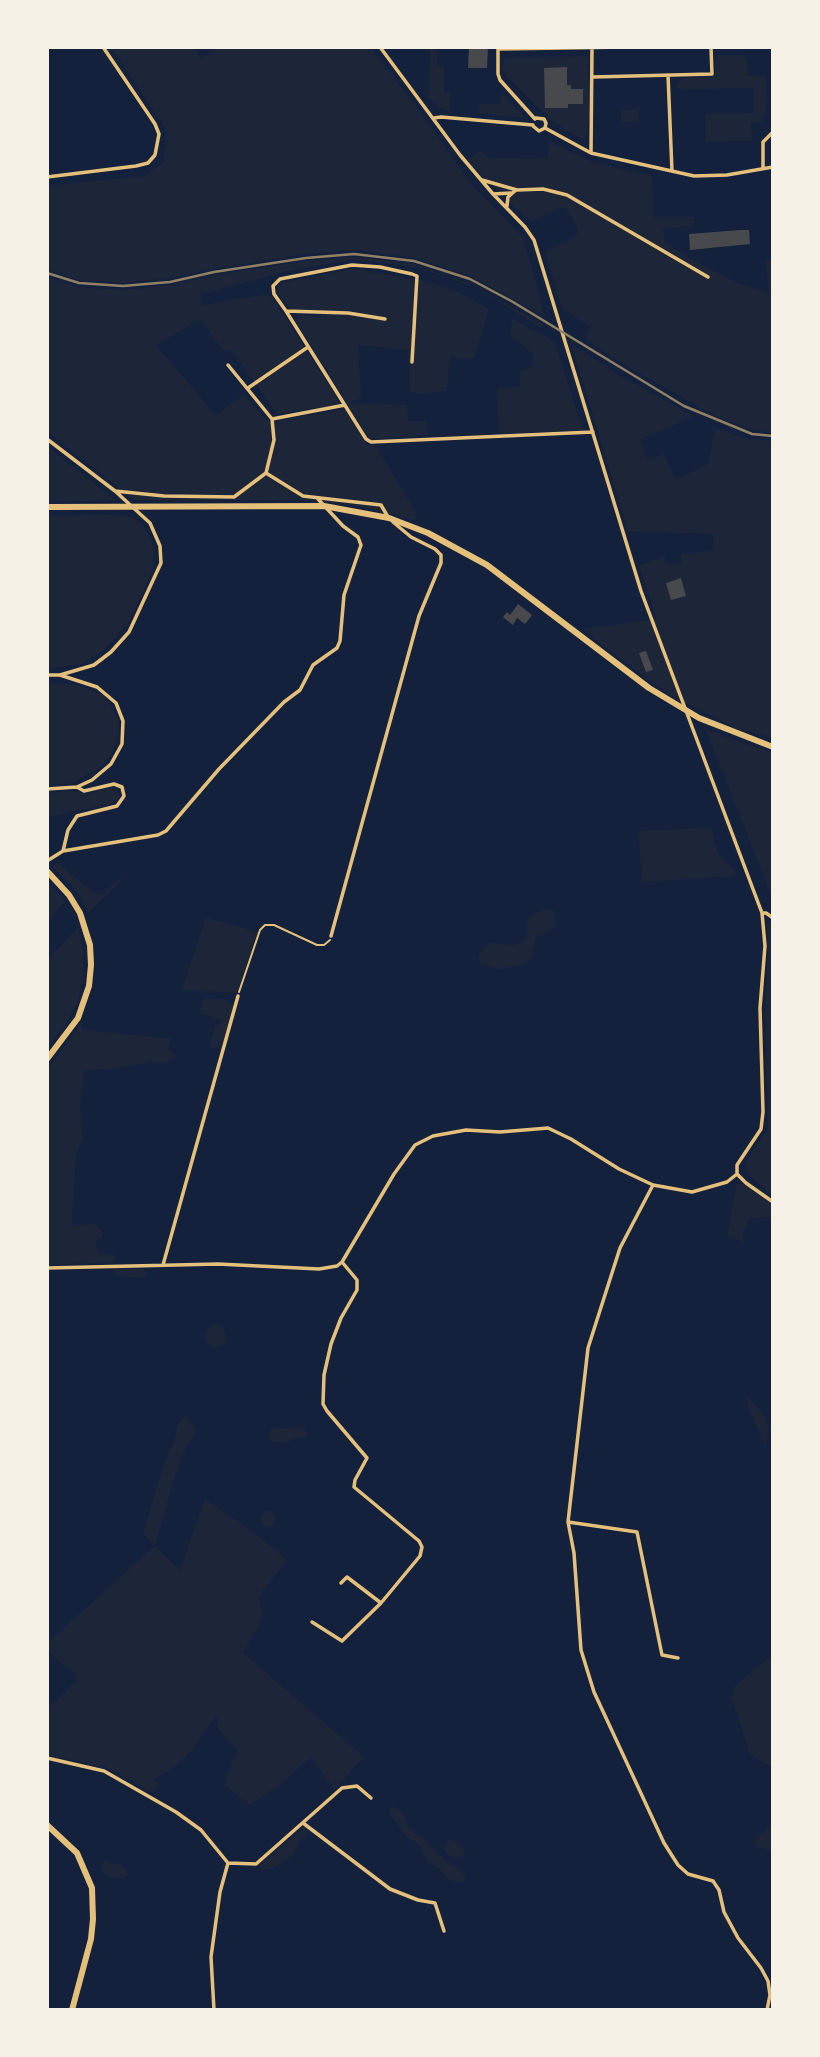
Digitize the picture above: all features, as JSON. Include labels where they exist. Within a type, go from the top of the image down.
[{"type":"main road","points":[[47,507],[324,506],[389,518],[457,547],[511,582],[649,688],[699,718],[773,747]]},
{"type":"main road","points":[[47,871],[69,895],[80,913],[90,945],[91,965],[89,986],[78,1018],[47,1059]]},
{"type":"main road","points":[[47,1825],[77,1853],[92,1888],[91,1939],[72,2010]]},
{"type":"street","points":[[47,177],[136,166],[148,163],[155,155],[159,134],[155,124],[103,47]]},
{"type":"street","points":[[380,47],[480,179],[534,240],[641,591],[762,913],[765,946],[760,1008],[763,1112],[761,1129],[737,1165],[737,1174],[773,1202]]},
{"type":"street","points":[[434,118],[533,125],[539,131],[545,128],[547,123],[544,119],[535,119],[500,80],[498,48],[626,47]]},
{"type":"street","points":[[593,76],[712,74],[711,47]]},
{"type":"street","points":[[591,153],[592,48]]},
{"type":"street","points":[[668,75],[672,172]]},
{"type":"street","points":[[533,125],[535,119]]},
{"type":"street","points":[[545,128],[591,153],[694,176],[727,175],[773,167]]},
{"type":"street","points":[[763,169],[763,142],[773,132]]},
{"type":"street","points":[[480,179],[517,190],[543,190],[566,195],[708,277]]},
{"type":"street","points":[[493,194],[506,187]]},
{"type":"street","points":[[493,194],[517,190]]},
{"type":"street","points":[[507,208],[506,203],[511,193]]},
{"type":"street","points":[[412,362],[417,276],[352,265],[280,279],[273,286],[274,294],[370,442],[593,432]]},
{"type":"street","points":[[286,312],[348,313],[385,319]]},
{"type":"street","points":[[248,388],[308,347]]},
{"type":"street","points":[[115,491],[164,496],[234,496],[266,473],[275,440],[272,419],[228,365]]},
{"type":"street","points":[[272,419],[345,405]]},
{"type":"street","points":[[47,439],[115,491],[150,523],[160,545],[161,563],[130,632],[94,665],[60,675]]},
{"type":"street","points":[[266,473],[303,496],[382,505],[386,514],[400,529],[442,555],[419,616],[331,936]]},
{"type":"street","points":[[47,861],[63,851],[158,835],[166,831],[219,769],[284,702],[300,690],[313,665],[337,648],[344,595],[361,545],[358,537],[343,526],[317,497]]},
{"type":"street","points":[[47,674],[60,675],[97,687],[116,703],[123,721],[122,744],[111,764],[92,780],[77,787],[47,789]]},
{"type":"street","points":[[63,851],[68,830],[77,816],[117,806],[124,796],[119,785],[84,791],[77,787]]},
{"type":"street","points":[[762,913],[773,918]]},
{"type":"street","points":[[163,1265],[238,996]]},
{"type":"street","points":[[47,1268],[268,1265],[319,1269],[337,1266],[415,1145],[433,1136],[466,1130],[500,1132],[548,1128],[619,1169],[653,1185],[692,1192],[712,1189],[737,1174]]},
{"type":"street","points":[[653,1185],[620,1248],[588,1348],[568,1522],[574,1553],[581,1650],[594,1692],[664,1843],[677,1865],[688,1874],[713,1881],[719,1890],[724,1912],[738,1938],[768,1981],[770,1995],[767,2010]]},
{"type":"street","points":[[312,1622],[342,1641],[381,1603],[420,1556],[422,1547],[419,1541],[354,1487],[367,1458],[323,1404],[324,1375],[331,1344],[341,1318],[357,1290],[357,1280],[342,1262]]},
{"type":"street","points":[[568,1522],[637,1532],[662,1655],[678,1658]]},
{"type":"street","points":[[341,1583],[347,1577],[381,1603]]},
{"type":"street","points":[[47,1758],[104,1771],[176,1812],[201,1830],[229,1863],[256,1864],[342,1788],[357,1786],[372,1798]]},
{"type":"street","points":[[303,1823],[390,1889],[418,1900],[435,1903],[444,1931]]},
{"type":"street","points":[[214,2010],[211,1957],[220,1892],[229,1863]]},
{"type":"path","points":[[238,996],[260,930],[265,925],[274,925],[324,946],[329,943],[331,936]]},
{"type":"shaded area","points":[[111,47],[193,47],[202,59],[216,47],[370,47],[472,185],[523,237],[543,307],[543,316],[471,276],[415,258],[354,250],[306,254],[170,278],[123,283],[79,280],[47,270],[47,186],[145,176],[166,161],[163,155],[167,141],[166,129]]},
{"type":"shaded area","points":[[426,47],[437,47],[437,66],[444,67],[444,92],[450,93],[450,111],[440,108],[429,98],[430,50]]},
{"type":"shaded area","points":[[715,55],[743,55],[747,59],[748,76],[766,76],[767,113],[763,114],[763,122],[751,123],[752,141],[705,142],[705,114],[754,113],[754,88],[677,89],[677,83],[683,78],[715,76]]},
{"type":"shaded area","points":[[588,56],[589,116],[585,141],[552,121],[507,77],[502,68],[505,58]]},
{"type":"shaded area","points":[[501,93],[523,118],[479,113],[479,104],[500,104]]},
{"type":"shaded area","points":[[638,109],[638,122],[621,122],[621,110]]},
{"type":"shaded area","points":[[549,141],[592,162],[652,176],[653,217],[694,217],[694,225],[663,229],[665,243],[704,266],[738,283],[769,292],[765,260],[773,259],[773,433],[748,428],[714,415],[635,371],[585,339],[591,327],[562,308],[545,252],[576,236],[578,230],[568,210],[562,207],[531,222],[475,169],[468,159],[480,151],[489,158],[547,159]]},
{"type":"shaded area","points":[[353,257],[413,264],[468,283],[543,324],[543,329],[475,287],[422,269],[350,260],[289,271],[201,294],[202,305],[267,294],[274,300],[341,404],[278,414],[231,350],[223,351],[200,319],[156,345],[216,416],[243,394],[268,422],[345,409],[367,445],[375,445],[417,514],[414,520],[357,506],[304,500],[134,500],[47,431],[47,277],[78,287],[123,290],[171,285],[215,275],[306,261]]},
{"type":"shaded area","points":[[353,269],[424,281],[458,292],[489,309],[474,359],[450,358],[447,391],[418,394],[409,391],[409,350],[358,345],[361,396],[349,404],[407,405],[408,421],[426,421],[428,435],[374,439],[368,437],[296,321],[299,315],[322,317],[322,311],[291,310],[278,293],[284,282]]},
{"type":"shaded area","points":[[513,319],[547,337],[556,345],[583,431],[499,433],[497,389],[520,387],[520,371],[533,365],[533,354],[509,334]]},
{"type":"shaded area","points":[[571,343],[619,375],[694,416],[640,440],[648,460],[664,453],[676,480],[708,464],[715,428],[744,438],[773,441],[773,738],[735,728],[670,695],[584,629],[657,619],[639,565],[665,557],[667,565],[679,563],[682,566],[680,554],[713,551],[713,534],[628,531]]},
{"type":"shaded area","points":[[47,446],[116,501],[47,501]]},
{"type":"shaded area","points":[[47,516],[132,517],[144,526],[154,547],[152,571],[130,621],[103,651],[81,664],[47,669]]},
{"type":"shaded area","points":[[47,683],[77,685],[104,695],[119,720],[119,735],[112,754],[102,766],[72,783],[47,785]]},
{"type":"shaded area","points":[[706,730],[773,753],[773,1196],[745,1169],[748,1158],[768,1129],[765,1002],[767,923],[772,921],[772,897]]},
{"type":"shaded area","points":[[117,788],[120,798],[111,804],[47,817],[47,793],[73,791],[86,794]]},
{"type":"shaded area","points":[[711,828],[717,852],[732,868],[735,876],[642,882],[638,831]]},
{"type":"shaded area","points":[[57,863],[100,895],[129,872],[89,913],[77,892],[53,867]]},
{"type":"shaded area","points":[[47,882],[65,901],[47,922]]},
{"type":"shaded area","points":[[548,909],[554,911],[556,925],[536,936],[531,958],[525,964],[499,969],[481,965],[478,957],[485,946],[492,943],[521,943],[527,938],[527,921],[532,913]]},
{"type":"shaded area","points":[[206,918],[258,932],[237,993],[182,990]]},
{"type":"shaded area","points":[[78,927],[83,949],[84,977],[78,1001],[63,1029],[47,1047],[47,960]]},
{"type":"shaded area","points":[[204,998],[226,1000],[234,1005],[223,1044],[213,1049],[209,1048],[215,1026],[219,1026],[221,1020],[199,1013]]},
{"type":"shaded area","points":[[82,1022],[82,1030],[171,1039],[168,1050],[175,1058],[165,1063],[87,1070],[84,1073],[80,1104],[83,1141],[76,1157],[72,1225],[95,1224],[102,1231],[102,1238],[96,1240],[97,1251],[103,1255],[115,1255],[115,1262],[47,1265],[47,1070]]},
{"type":"shaded area","points":[[737,1184],[744,1185],[773,1204],[773,1220],[768,1217],[749,1219],[742,1234],[745,1243],[727,1236]]},
{"type":"shaded area","points":[[113,1268],[144,1269],[146,1276],[140,1278],[115,1275]]},
{"type":"shaded area","points":[[217,1324],[223,1328],[226,1337],[225,1343],[218,1348],[209,1345],[204,1337],[211,1325]]},
{"type":"shaded area","points":[[746,1395],[764,1415],[769,1427],[765,1447],[750,1412]]},
{"type":"shaded area","points":[[185,1416],[195,1428],[194,1434],[183,1454],[155,1546],[143,1534],[165,1460],[174,1442],[178,1424]]},
{"type":"shaded area","points":[[302,1426],[308,1434],[307,1437],[285,1443],[272,1441],[268,1437],[272,1428]]},
{"type":"shaded area","points":[[205,1499],[257,1535],[287,1560],[262,1592],[259,1600],[263,1617],[243,1653],[364,1757],[334,1790],[311,1757],[277,1787],[249,1805],[224,1784],[237,1750],[219,1730],[216,1715],[192,1750],[173,1768],[153,1780],[162,1783],[152,1792],[105,1767],[47,1755],[47,1710],[76,1681],[75,1674],[47,1650],[47,1643],[155,1546],[180,1570]]},
{"type":"shaded area","points":[[268,1511],[274,1513],[274,1525],[268,1527],[262,1525],[260,1519],[262,1513]]},
{"type":"shaded area","points":[[773,1654],[773,1769],[750,1754],[732,1698],[735,1686]]},
{"type":"shaded area","points":[[394,1806],[404,1815],[409,1829],[447,1862],[461,1869],[466,1879],[464,1883],[448,1880],[440,1869],[428,1862],[420,1846],[407,1837],[389,1812]]},
{"type":"shaded area","points":[[773,1824],[773,1847],[769,1850],[759,1848],[754,1841]]},
{"type":"shaded area","points":[[304,1828],[308,1830],[307,1833],[292,1856],[271,1869],[261,1869],[259,1865]]},
{"type":"shaded area","points":[[448,1840],[461,1845],[465,1854],[458,1859],[448,1855],[444,1849]]},
{"type":"shaded area","points":[[104,1862],[122,1865],[128,1875],[118,1879],[103,1874],[101,1866]]},
{"type":"building","points":[[469,47],[488,47],[487,68],[468,68]]},
{"type":"building","points":[[567,67],[567,85],[571,85],[571,89],[583,89],[583,104],[568,104],[568,108],[545,108],[544,68]]},
{"type":"building","points":[[749,230],[750,244],[690,250],[689,234]]},
{"type":"building","points":[[681,578],[686,596],[671,600],[666,583]]},
{"type":"building","points":[[518,604],[532,615],[525,624],[517,618],[513,625],[503,617],[507,612],[510,615]]},
{"type":"building","points":[[646,651],[653,670],[646,672],[639,653]]},
{"type":"railway","points":[[47,273],[79,283],[123,286],[170,282],[214,272],[306,258],[354,254],[414,261],[470,279],[513,302],[684,406],[752,434],[773,436]]}]
